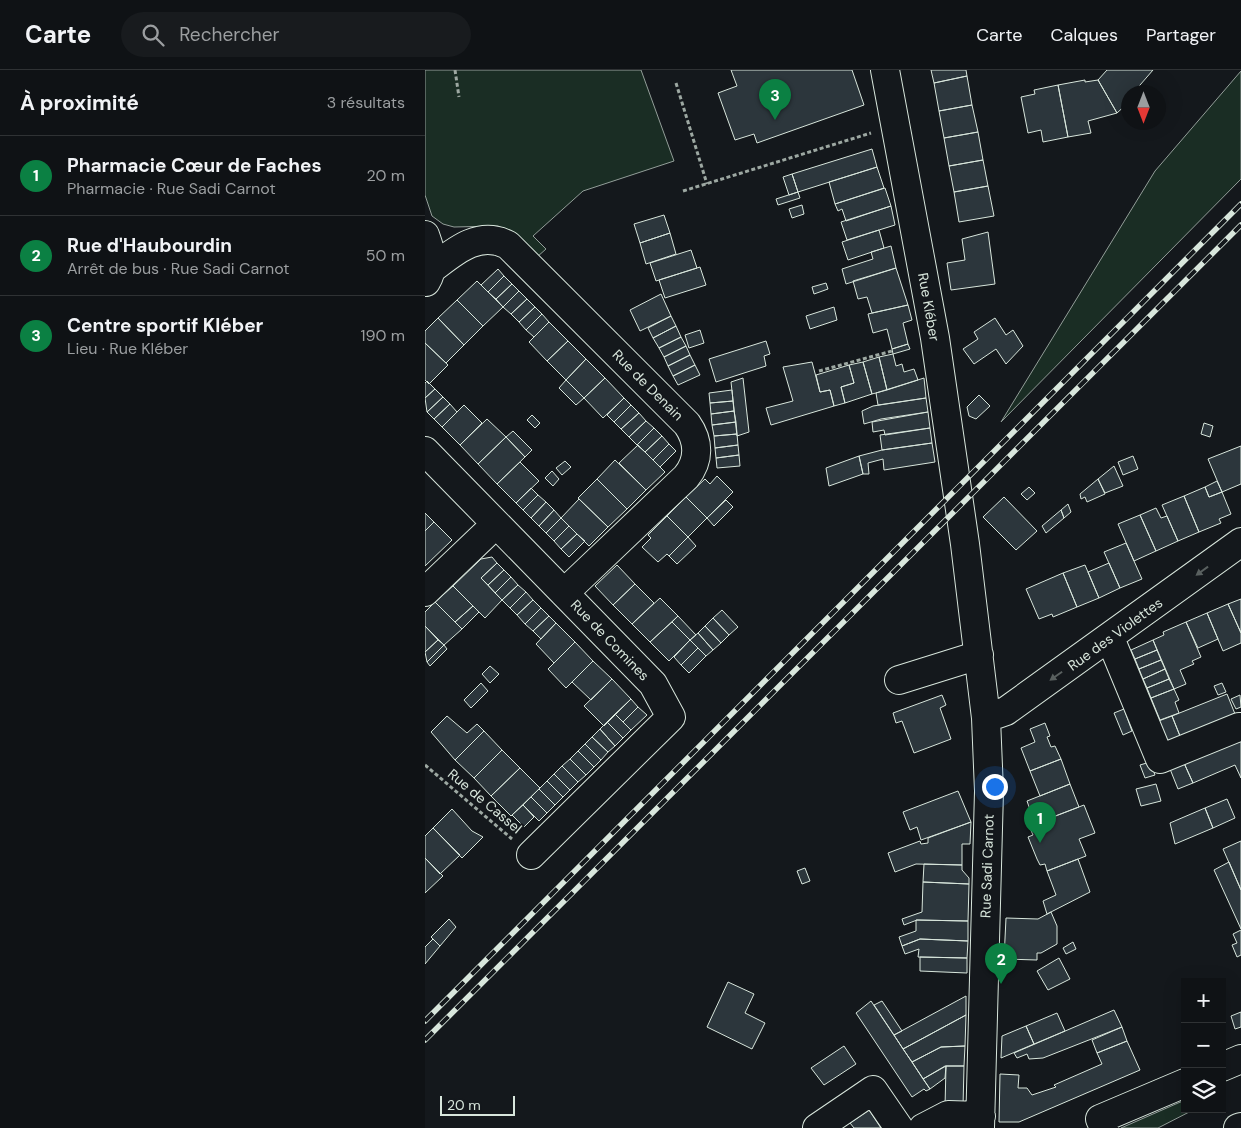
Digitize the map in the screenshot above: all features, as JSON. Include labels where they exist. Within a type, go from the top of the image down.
[{"type":"street","name":"Rue Kléber","points":[[885,70],[935,338],[965,544]]},
{"type":"street","points":[[425,235],[432,258],[429,275]]},
{"type":"street","name":"Rue de Denain","points":[[429,275],[464,245],[493,240],[508,244],[687,424],[695,439],[696,461],[686,477],[564,594]]},
{"type":"street","name":"Rue de Comines","points":[[425,451],[653,684],[671,717],[531,855]]},
{"type":"street","points":[[425,592],[496,524]]},
{"type":"street","name":"Rue des Violettes","points":[[986,718],[1006,711],[1241,542]]},
{"type":"street","name":"Rue Sadi Carnot","points":[[965,544],[986,718],[989,792],[980,1122]]},
{"type":"street","points":[[1110,638],[1160,759],[1239,727]]},
{"type":"street","points":[[899,680],[979,655]]},
{"type":"street","points":[[1226,1065],[1241,1059]]},
{"type":"street","points":[[1104,1128],[1100,1120],[1181,1085]]},
{"type":"street","points":[[817,1128],[873,1090],[899,1128]]},
{"type":"street","points":[[923,1128],[948,1115],[980,1122]]},
{"type":"path","points":[[455,70],[459,97]]},
{"type":"path","points":[[676,84],[707,184]]},
{"type":"path","points":[[683,191],[896,125]]},
{"type":"path","points":[[819,371],[892,351]]},
{"type":"path","name":"Rue de Cassel","points":[[425,765],[531,855]]},
{"type":"green space","points":[[425,70],[641,70],[674,161],[583,191],[533,236],[546,249],[537,257],[510,232],[498,226],[454,227],[443,224],[432,216],[425,195]]},
{"type":"green space","points":[[1241,71],[1241,179],[1001,422],[1155,171]]},
{"type":"green space","points":[[1181,1102],[1181,1113],[1187,1113],[1158,1128],[1121,1128]]},
{"type":"building","points":[[731,70],[852,70],[864,105],[757,143],[754,134],[735,140],[718,93],[737,86]]},
{"type":"building","points":[[931,70],[966,70],[967,76],[934,83]]},
{"type":"building","points":[[1107,70],[1153,70],[1140,85],[1121,85],[1121,109],[1117,113],[1098,80]]},
{"type":"building","points":[[967,76],[972,105],[939,111],[934,83]]},
{"type":"building","points":[[1085,80],[1085,82],[1098,80],[1117,113],[1088,121],[1091,133],[1068,137],[1058,85]]},
{"type":"building","points":[[1058,85],[1068,137],[1043,142],[1041,130],[1028,133],[1021,97],[1035,94],[1034,90]]},
{"type":"building","points":[[972,105],[978,132],[944,138],[939,111]]},
{"type":"building","points":[[978,132],[983,160],[949,166],[944,138]]},
{"type":"building","points":[[872,149],[877,167],[798,192],[792,174]]},
{"type":"building","points":[[983,160],[988,186],[954,192],[949,166]]},
{"type":"building","points":[[877,167],[884,188],[835,204],[829,182]]},
{"type":"building","points":[[792,174],[798,192],[789,195],[783,177]]},
{"type":"building","points":[[988,186],[994,216],[959,222],[954,192]]},
{"type":"building","points":[[885,188],[891,206],[846,221],[842,209],[838,211],[835,204]]},
{"type":"building","points":[[798,192],[800,198],[778,205],[776,199]]},
{"type":"building","points":[[802,205],[804,214],[792,218],[789,209]]},
{"type":"building","points":[[891,206],[895,225],[847,240],[841,222]]},
{"type":"building","points":[[664,215],[670,233],[640,243],[634,224]]},
{"type":"building","points":[[879,230],[884,248],[848,260],[842,242]]},
{"type":"building","points":[[988,232],[995,284],[951,290],[947,263],[965,260],[962,239]]},
{"type":"building","points":[[670,233],[676,254],[646,264],[640,243]]},
{"type":"building","points":[[891,246],[896,268],[846,284],[842,269],[873,259],[871,252]]},
{"type":"building","points":[[691,250],[697,268],[656,281],[650,263]]},
{"type":"building","points":[[700,267],[706,285],[665,298],[659,280]]},
{"type":"building","points":[[896,268],[908,305],[872,313],[867,297],[858,299],[853,281]]},
{"type":"building","points":[[498,269],[504,276],[488,292],[481,285]]},
{"type":"building","points":[[504,276],[512,284],[496,299],[488,292]]},
{"type":"building","points":[[477,281],[503,307],[483,326],[457,300]]},
{"type":"building","points":[[826,283],[828,289],[814,294],[812,287]]},
{"type":"building","points":[[512,284],[519,291],[503,307],[496,299]]},
{"type":"building","points":[[519,291],[527,299],[511,314],[503,307]]},
{"type":"building","points":[[661,294],[671,316],[640,331],[630,310]]},
{"type":"building","points":[[527,299],[535,307],[519,322],[511,314]]},
{"type":"building","points":[[457,300],[483,326],[464,345],[438,318]]},
{"type":"building","points":[[908,305],[912,320],[903,323],[908,344],[892,349],[887,329],[873,333],[868,314]]},
{"type":"building","points":[[535,307],[542,314],[526,330],[519,322]]},
{"type":"building","points":[[834,307],[837,320],[810,329],[806,316]]},
{"type":"building","points":[[542,314],[549,322],[534,337],[526,330]]},
{"type":"building","points":[[671,316],[676,326],[653,338],[648,328]]},
{"type":"building","points":[[438,318],[464,345],[446,363],[425,343],[425,331]]},
{"type":"building","points":[[995,318],[1006,335],[1013,330],[1023,346],[1006,364],[996,349],[974,364],[963,349],[978,339],[974,332]]},
{"type":"building","points":[[549,322],[568,341],[547,361],[529,342]]},
{"type":"building","points":[[676,326],[681,337],[659,348],[653,338]]},
{"type":"building","points":[[700,330],[704,343],[689,348],[685,335]]},
{"type":"building","points":[[681,337],[686,346],[664,357],[659,348]]},
{"type":"building","points":[[568,341],[586,359],[566,380],[547,361]]},
{"type":"building","points":[[766,341],[770,354],[764,356],[766,366],[716,382],[709,359]]},
{"type":"building","points":[[425,343],[448,365],[429,384],[425,380]]},
{"type":"building","points":[[908,344],[910,349],[893,354],[892,349]]},
{"type":"building","points":[[686,346],[690,355],[668,366],[664,357]]},
{"type":"building","points":[[893,354],[896,366],[902,364],[904,372],[914,369],[918,380],[887,390],[879,357]]},
{"type":"building","points":[[690,355],[695,365],[673,376],[668,366]]},
{"type":"building","points":[[879,357],[887,390],[872,394],[863,362]]},
{"type":"building","points":[[586,359],[605,378],[584,398],[566,380]]},
{"type":"building","points":[[812,362],[820,392],[830,390],[834,406],[771,425],[766,408],[793,401],[783,367]]},
{"type":"building","points":[[863,362],[872,394],[845,403],[841,387],[854,383],[849,365]]},
{"type":"building","points":[[695,365],[700,375],[678,385],[673,376]]},
{"type":"building","points":[[849,365],[854,383],[841,387],[845,403],[834,406],[830,390],[820,392],[816,375]]},
{"type":"building","points":[[605,378],[624,398],[603,418],[584,398]]},
{"type":"building","points":[[743,378],[749,432],[737,436],[731,382]]},
{"type":"building","points":[[924,378],[926,398],[878,405],[876,393]]},
{"type":"building","points":[[566,380],[584,398],[576,405],[559,388]]},
{"type":"building","points":[[427,381],[435,389],[425,398],[425,383]]},
{"type":"building","points":[[435,389],[443,397],[427,412],[425,398]]},
{"type":"building","points":[[732,390],[733,401],[710,403],[709,393]]},
{"type":"building","points":[[979,395],[990,406],[976,419],[969,416],[967,407]]},
{"type":"building","points":[[443,397],[450,404],[434,419],[427,412]]},
{"type":"building","points":[[624,398],[631,405],[614,422],[607,415]]},
{"type":"building","points":[[926,398],[928,412],[881,419],[864,424],[862,411],[873,406]]},
{"type":"building","points":[[733,401],[734,411],[711,414],[710,403]]},
{"type":"building","points":[[450,404],[457,412],[442,427],[434,419]]},
{"type":"building","points":[[464,405],[482,423],[460,445],[442,427]]},
{"type":"building","points":[[631,405],[639,413],[621,429],[614,422]]},
{"type":"building","points":[[734,411],[736,422],[712,425],[711,414]]},
{"type":"building","points":[[928,412],[930,428],[885,435],[884,430],[873,432],[872,422]]},
{"type":"building","points":[[639,413],[646,421],[629,437],[621,429]]},
{"type":"building","points":[[532,415],[540,423],[535,428],[527,420]]},
{"type":"building","points":[[487,419],[506,437],[478,464],[460,445]]},
{"type":"building","points":[[646,421],[654,428],[637,445],[629,437]]},
{"type":"building","points":[[736,422],[737,434],[714,436],[712,425]]},
{"type":"building","points":[[1204,423],[1213,426],[1210,437],[1201,434]]},
{"type":"building","points":[[654,428],[662,436],[645,452],[637,445]]},
{"type":"building","points":[[930,428],[932,443],[882,450],[880,435]]},
{"type":"building","points":[[513,431],[532,450],[525,457],[506,437]]},
{"type":"building","points":[[737,434],[738,445],[715,448],[714,436]]},
{"type":"building","points":[[662,436],[669,444],[653,460],[645,452]]},
{"type":"building","points":[[506,437],[525,457],[497,484],[478,464]]},
{"type":"building","points":[[932,443],[935,462],[884,470],[883,459],[868,463],[869,474],[863,474],[859,456],[882,450]]},
{"type":"building","points":[[669,444],[676,451],[660,467],[653,460]]},
{"type":"building","points":[[638,445],[665,472],[646,490],[619,463]]},
{"type":"building","points":[[738,445],[739,455],[716,458],[715,448]]},
{"type":"building","points":[[1241,446],[1241,484],[1222,492],[1208,459]]},
{"type":"building","points":[[739,455],[740,466],[717,468],[716,458]]},
{"type":"building","points":[[859,456],[863,474],[829,486],[826,468]]},
{"type":"building","points":[[1133,456],[1138,469],[1123,475],[1118,462]]},
{"type":"building","points":[[615,460],[646,490],[627,509],[597,479]]},
{"type":"building","points":[[565,461],[571,467],[562,475],[556,468]]},
{"type":"building","points":[[520,462],[539,481],[516,503],[497,484]]},
{"type":"building","points":[[1114,466],[1123,486],[1105,493],[1098,479]]},
{"type":"building","points":[[552,471],[559,479],[553,486],[545,478]]},
{"type":"building","points":[[717,476],[733,492],[707,518],[686,497],[705,479],[710,484]]},
{"type":"building","points":[[597,479],[627,509],[608,527],[578,498]]},
{"type":"building","points":[[1098,479],[1105,494],[1087,502],[1085,497],[1081,499],[1080,494]]},
{"type":"building","points":[[1217,481],[1222,492],[1209,497],[1205,487]]},
{"type":"building","points":[[1029,487],[1035,493],[1027,500],[1021,494]]},
{"type":"building","points":[[1205,487],[1209,497],[1222,492],[1231,514],[1219,519],[1221,523],[1199,532],[1184,496]]},
{"type":"building","points":[[531,488],[538,495],[523,510],[516,503]]},
{"type":"building","points":[[538,495],[546,502],[531,518],[523,510]]},
{"type":"building","points":[[1184,496],[1199,532],[1178,541],[1162,505]]},
{"type":"building","points":[[686,497],[707,518],[688,537],[667,516]]},
{"type":"building","points":[[1004,497],[1037,531],[1016,550],[983,517]]},
{"type":"building","points":[[579,499],[608,527],[589,546],[561,518]]},
{"type":"building","points":[[726,500],[733,507],[714,526],[707,518]]},
{"type":"building","points":[[546,502],[554,510],[539,526],[531,518]]},
{"type":"building","points":[[1068,504],[1071,512],[1064,518],[1061,510]]},
{"type":"building","points":[[1156,508],[1161,518],[1167,516],[1178,541],[1156,551],[1140,515]]},
{"type":"building","points":[[554,510],[561,518],[546,533],[539,526]]},
{"type":"building","points":[[1061,510],[1064,518],[1046,533],[1042,526]]},
{"type":"building","points":[[425,513],[434,522],[425,531]]},
{"type":"building","points":[[1140,515],[1156,551],[1134,561],[1118,524]]},
{"type":"building","points":[[667,516],[688,537],[669,556],[667,554],[658,562],[642,547],[651,538],[648,535]]},
{"type":"building","points":[[561,518],[569,526],[554,541],[546,533]]},
{"type":"building","points":[[434,522],[452,540],[425,566],[425,531]]},
{"type":"building","points":[[569,526],[577,534],[561,549],[554,541]]},
{"type":"building","points":[[577,534],[585,541],[569,557],[561,549]]},
{"type":"building","points":[[688,537],[696,546],[677,564],[669,556]]},
{"type":"building","points":[[1126,543],[1142,579],[1120,588],[1104,552]]},
{"type":"building","points":[[492,557],[497,563],[481,578],[502,600],[485,618],[453,586],[481,559]]},
{"type":"building","points":[[497,563],[504,570],[488,585],[481,578]]},
{"type":"building","points":[[1109,563],[1120,588],[1099,598],[1088,572]]},
{"type":"building","points":[[617,565],[635,584],[613,605],[595,586]]},
{"type":"building","points":[[1085,565],[1099,598],[1077,607],[1063,573]]},
{"type":"building","points":[[504,570],[511,577],[495,593],[488,585]]},
{"type":"building","points":[[1063,573],[1077,607],[1053,617],[1052,614],[1039,619],[1026,589]]},
{"type":"building","points":[[511,577],[518,585],[502,600],[495,593]]},
{"type":"building","points":[[635,584],[654,603],[632,624],[613,605]]},
{"type":"building","points":[[518,585],[526,592],[510,608],[502,600]]},
{"type":"building","points":[[453,586],[473,606],[455,622],[435,602]]},
{"type":"building","points":[[526,592],[533,600],[517,615],[510,608]]},
{"type":"building","points":[[660,598],[678,616],[650,642],[632,624]]},
{"type":"building","points":[[1241,599],[1241,633],[1228,604]]},
{"type":"building","points":[[533,600],[541,608],[525,624],[517,615]]},
{"type":"building","points":[[435,602],[462,629],[444,645],[425,626],[425,612]]},
{"type":"building","points":[[1228,604],[1241,633],[1241,643],[1223,651],[1207,613]]},
{"type":"building","points":[[473,606],[479,612],[462,629],[455,622]]},
{"type":"building","points":[[541,608],[549,616],[533,631],[525,624]]},
{"type":"building","points":[[722,610],[738,627],[729,635],[713,618]]},
{"type":"building","points":[[1207,613],[1218,639],[1198,648],[1186,622]]},
{"type":"building","points":[[549,616],[556,623],[541,639],[533,631]]},
{"type":"building","points":[[678,616],[696,635],[690,640],[672,622]]},
{"type":"building","points":[[713,618],[729,635],[721,643],[705,626]]},
{"type":"building","points":[[672,622],[690,640],[669,661],[650,642]]},
{"type":"building","points":[[1186,622],[1201,657],[1192,661],[1194,664],[1180,670],[1186,684],[1174,689],[1153,640],[1164,635],[1163,632]]},
{"type":"building","points":[[556,623],[575,642],[554,663],[536,644]]},
{"type":"building","points":[[425,626],[438,640],[425,652]]},
{"type":"building","points":[[705,626],[721,643],[713,650],[698,633]]},
{"type":"building","points":[[698,633],[713,650],[706,656],[690,640]]},
{"type":"building","points":[[438,640],[444,645],[427,662],[425,652]]},
{"type":"building","points":[[690,640],[698,648],[681,665],[674,657]]},
{"type":"building","points":[[1153,640],[1157,650],[1135,659],[1131,650]]},
{"type":"building","points":[[575,642],[593,661],[566,688],[548,669]]},
{"type":"building","points":[[444,645],[447,649],[430,666],[427,662]]},
{"type":"building","points":[[698,648],[706,656],[689,673],[681,665]]},
{"type":"building","points":[[1157,650],[1161,660],[1139,669],[1135,659]]},
{"type":"building","points":[[1161,660],[1165,669],[1143,679],[1139,669]]},
{"type":"building","points":[[593,661],[612,679],[591,700],[572,682]]},
{"type":"building","points":[[490,666],[499,674],[490,683],[482,674]]},
{"type":"building","points":[[1165,669],[1169,679],[1147,688],[1143,679]]},
{"type":"building","points":[[612,679],[631,699],[604,726],[584,706]]},
{"type":"building","points":[[1169,679],[1174,689],[1151,698],[1147,688]]},
{"type":"building","points":[[481,683],[488,691],[471,708],[464,700]]},
{"type":"building","points":[[1222,683],[1226,692],[1218,695],[1214,686]]},
{"type":"building","points":[[1174,689],[1179,700],[1175,702],[1179,713],[1160,720],[1151,698]]},
{"type":"building","points":[[1227,694],[1235,714],[1180,736],[1172,716]]},
{"type":"building","points":[[942,695],[946,705],[940,708],[951,739],[914,753],[902,721],[896,723],[893,713]]},
{"type":"building","points":[[1240,695],[1241,707],[1236,709],[1231,699]]},
{"type":"building","points":[[631,699],[638,707],[623,722],[615,714]]},
{"type":"building","points":[[638,707],[647,715],[631,730],[623,722]]},
{"type":"building","points":[[1124,709],[1132,731],[1123,735],[1114,713]]},
{"type":"building","points":[[615,714],[631,730],[623,738],[607,722]]},
{"type":"building","points":[[447,716],[467,733],[477,724],[484,731],[455,760],[431,732]]},
{"type":"building","points":[[1172,716],[1180,736],[1164,742],[1156,722]]},
{"type":"building","points":[[607,722],[623,738],[615,746],[600,729]]},
{"type":"building","points":[[1045,723],[1050,736],[1047,737],[1051,747],[1055,746],[1061,759],[1030,771],[1021,748],[1035,742],[1030,729]]},
{"type":"building","points":[[600,729],[615,746],[608,752],[592,737]]},
{"type":"building","points":[[484,731],[502,750],[474,778],[455,760]]},
{"type":"building","points":[[592,737],[608,752],[601,760],[585,744]]},
{"type":"building","points":[[1241,739],[1241,778],[1235,765],[1193,783],[1184,763]]},
{"type":"building","points":[[585,744],[601,760],[594,767],[578,751]]},
{"type":"building","points":[[502,750],[520,768],[491,796],[474,778]]},
{"type":"building","points":[[578,751],[594,767],[586,775],[570,759]]},
{"type":"building","points":[[570,759],[586,775],[578,782],[562,766]]},
{"type":"building","points":[[1061,759],[1070,784],[1040,796],[1030,771]]},
{"type":"building","points":[[1150,762],[1155,775],[1145,778],[1140,765]]},
{"type":"building","points":[[1184,763],[1193,783],[1178,789],[1170,769]]},
{"type":"building","points":[[562,766],[578,782],[570,790],[554,774]]},
{"type":"building","points":[[520,768],[540,788],[511,816],[491,796]]},
{"type":"building","points":[[554,774],[570,790],[563,797],[547,781]]},
{"type":"building","points":[[547,781],[563,797],[555,805],[539,789]]},
{"type":"building","points":[[1070,784],[1079,807],[1035,824],[1027,801]]},
{"type":"building","points":[[1156,784],[1161,801],[1141,806],[1136,789]]},
{"type":"building","points":[[539,789],[555,805],[547,813],[531,797]]},
{"type":"building","points":[[958,791],[971,822],[921,840],[917,827],[910,830],[903,812]]},
{"type":"building","points":[[531,797],[547,813],[539,821],[523,805]]},
{"type":"building","points":[[1227,799],[1235,818],[1213,828],[1205,808]]},
{"type":"building","points":[[523,805],[534,817],[524,827],[512,815]]},
{"type":"building","points":[[1084,805],[1095,833],[1079,839],[1086,856],[1047,871],[1045,864],[1040,865],[1028,837],[1033,835],[1029,826]]},
{"type":"building","points":[[1205,808],[1213,828],[1175,844],[1170,823]]},
{"type":"building","points":[[452,809],[472,831],[483,837],[462,858],[433,828]]},
{"type":"building","points":[[971,822],[970,844],[962,844],[962,865],[916,864],[895,872],[888,853],[920,841],[921,844],[928,843],[928,838]]},
{"type":"building","points":[[433,828],[460,855],[440,874],[425,858],[425,836]]},
{"type":"building","points":[[1241,841],[1241,890],[1223,849]]},
{"type":"building","points":[[425,858],[443,876],[425,893]]},
{"type":"building","points":[[1078,859],[1090,892],[1047,914],[1043,901],[1056,895],[1047,871]]},
{"type":"building","points":[[1229,862],[1241,890],[1241,929],[1214,870]]},
{"type":"building","points":[[924,864],[962,865],[962,870],[969,878],[969,884],[923,882]]},
{"type":"building","points":[[805,868],[810,881],[802,884],[797,871]]},
{"type":"building","points":[[923,882],[969,884],[968,921],[917,920],[904,925],[902,919],[922,912]]},
{"type":"building","points":[[1051,912],[1057,926],[1057,944],[1041,953],[1037,953],[1037,960],[1004,959],[1006,918],[1038,919]]},
{"type":"building","points":[[449,919],[456,927],[440,946],[431,937]]},
{"type":"building","points":[[916,920],[968,921],[968,941],[920,939],[902,946],[899,937],[916,931]]},
{"type":"building","points":[[1241,930],[1241,955],[1237,957],[1232,945],[1237,943],[1233,934]]},
{"type":"building","points":[[433,939],[440,946],[425,964],[425,947]]},
{"type":"building","points":[[920,939],[968,941],[967,958],[918,957],[919,949],[905,954],[902,946]]},
{"type":"building","points":[[1073,942],[1076,949],[1066,954],[1063,948]]},
{"type":"building","points":[[920,957],[967,958],[967,973],[920,971]]},
{"type":"building","points":[[1059,958],[1070,979],[1048,990],[1037,971]]},
{"type":"building","points":[[728,982],[754,994],[745,1013],[765,1023],[752,1049],[707,1027]]},
{"type":"building","points":[[966,996],[966,1015],[903,1049],[894,1035]]},
{"type":"building","points":[[871,1001],[930,1089],[926,1091],[924,1089],[912,1097],[856,1013]]},
{"type":"building","points":[[882,1001],[902,1031],[894,1035],[874,1005]]},
{"type":"building","points":[[1114,1010],[1122,1027],[1043,1058],[1029,1059],[1027,1054],[1017,1058],[1014,1053]]},
{"type":"building","points":[[1241,1012],[1241,1027],[1235,1029],[1231,1016]]},
{"type":"building","points":[[1057,1013],[1065,1031],[1034,1044],[1026,1026]]},
{"type":"building","points":[[966,1015],[965,1046],[941,1047],[912,1062],[903,1049]]},
{"type":"building","points":[[1026,1026],[1034,1044],[1001,1058],[1002,1036]]},
{"type":"building","points":[[1122,1027],[1127,1041],[1097,1053],[1092,1040]]},
{"type":"building","points":[[1127,1041],[1140,1070],[1019,1122],[999,1122],[1000,1074],[1019,1075],[1018,1088],[1027,1088],[1032,1095],[1056,1087],[1054,1085],[1102,1064],[1097,1053]]},
{"type":"building","points":[[844,1046],[856,1064],[824,1085],[811,1068]]},
{"type":"building","points":[[965,1046],[964,1066],[945,1066],[923,1079],[912,1062],[941,1047]]},
{"type":"building","points":[[946,1066],[964,1066],[963,1107],[945,1107]]},
{"type":"building","points":[[946,1066],[945,1078],[930,1089],[923,1079]]},
{"type":"building","points":[[869,1110],[881,1128],[854,1128],[850,1123]]},
{"type":"railway","points":[[425,1021],[1241,204]]},
{"type":"railway","points":[[425,1040],[1241,225]]},
{"type":"place","name":"Centre sportif Kléber","points":[[775,120]]},
{"type":"place","name":"Pharmacie Cœur de Faches","points":[[1040,843]]},
{"type":"place","name":"Rue d'Haubourdin","points":[[1001,984]]}]
